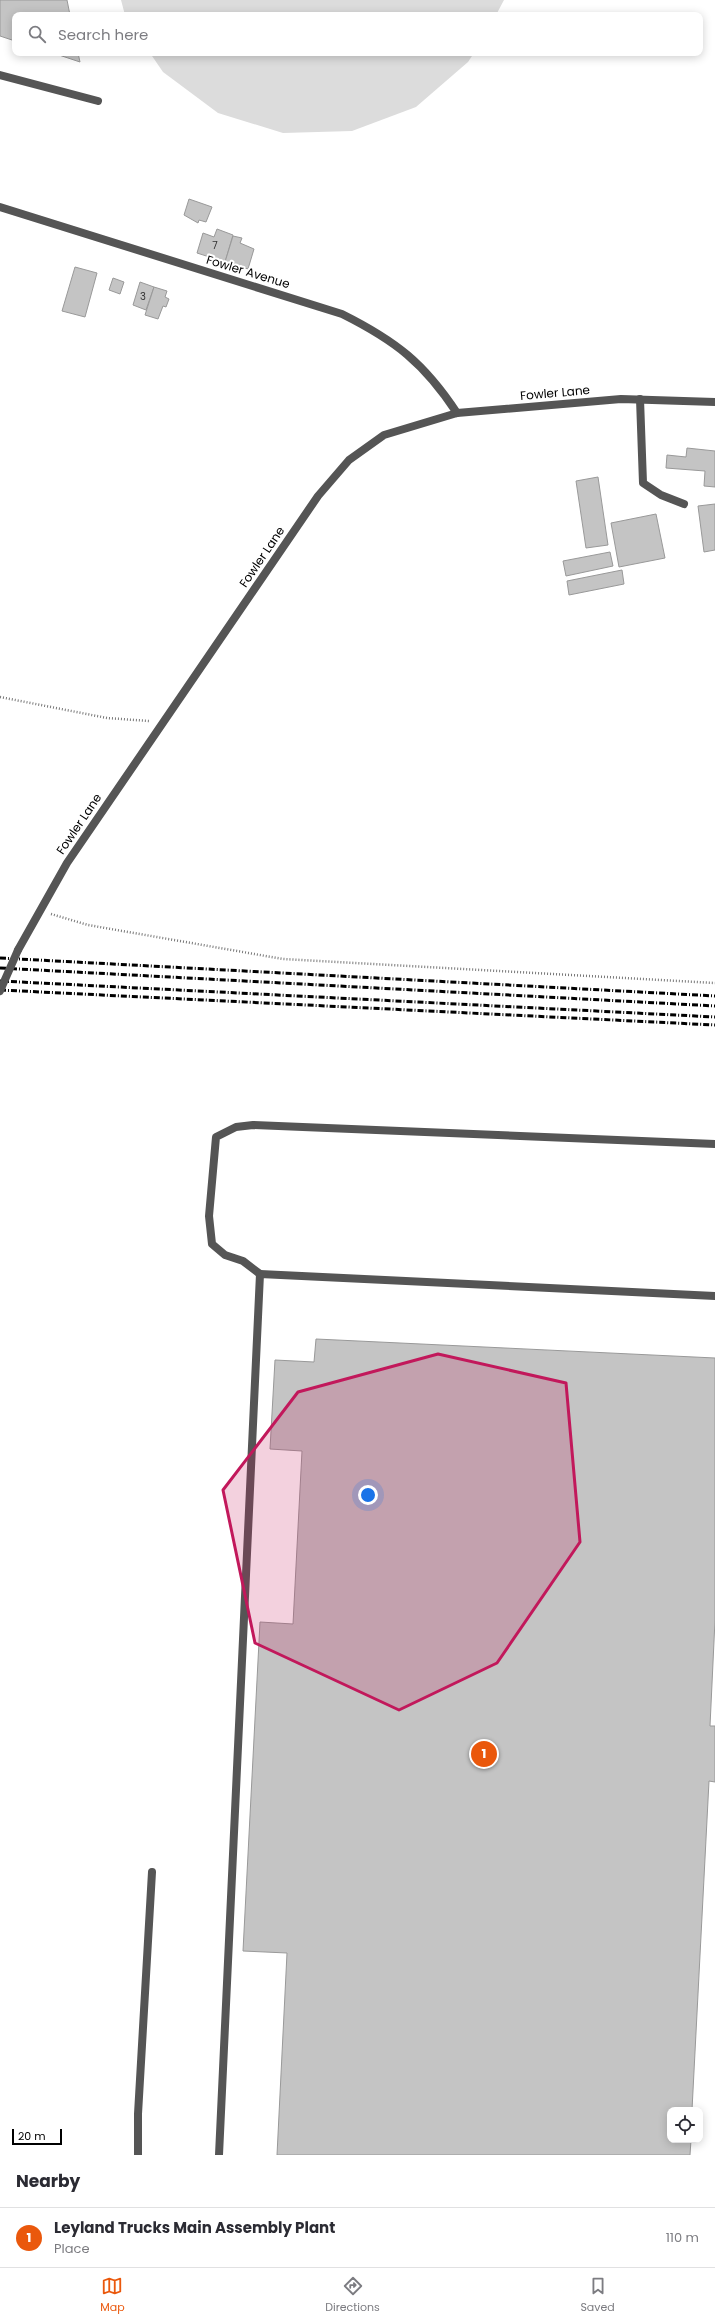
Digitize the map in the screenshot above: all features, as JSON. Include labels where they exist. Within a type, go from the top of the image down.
[{"type":"street","points":[[0,75],[98,101]]},
{"type":"street","name":"Fowler Avenue","points":[[0,207],[342,314],[388,339],[406,352],[444,393],[457,413]]},
{"type":"street","points":[[640,399],[643,483],[661,495],[684,504]]},
{"type":"street","name":"Fowler Lane","points":[[0,991],[18,950],[39,910],[67,863],[318,496],[349,460],[384,434],[457,413],[640,399],[715,402]]},
{"type":"street","points":[[715,1144],[253,1125],[236,1127],[216,1137],[209,1216],[212,1244],[225,1255],[242,1261],[260,1274],[306,1274],[715,1296]]},
{"type":"street","points":[[219,2155],[260,1274]]},
{"type":"street","points":[[138,2155],[138,2114],[152,1872]]},
{"type":"path","points":[[0,697],[107,718],[163,722]]},
{"type":"path","points":[[39,910],[88,925],[283,959],[715,983]]},
{"type":"highlighted area","points":[[438,1354],[566,1383],[580,1542],[497,1663],[399,1710],[255,1643],[223,1490],[298,1392]]},
{"type":"shaded area","points":[[121,0],[504,0],[498,12],[124,12]]},
{"type":"shaded area","points":[[152,56],[472,56],[468,62],[416,107],[352,131],[283,133],[218,113],[163,72]]},
{"type":"building","points":[[0,0],[67,0],[69,12],[12,12],[12,40],[0,36]]},
{"type":"building","points":[[62,56],[79,56],[80,62]]},
{"type":"building","points":[[189,199],[212,207],[206,222],[199,220],[198,223],[184,215]]},
{"type":"building","points":[[217,229],[233,235],[225,262],[197,253],[203,233],[214,237]]},
{"type":"building","points":[[233,236],[242,238],[240,243],[254,249],[248,269],[225,262]]},
{"type":"building","points":[[75,267],[97,273],[85,317],[62,311]]},
{"type":"building","points":[[113,278],[124,282],[120,294],[109,290]]},
{"type":"building","points":[[140,282],[154,287],[146,310],[133,305]]},
{"type":"building","points":[[154,287],[167,291],[165,297],[169,299],[166,307],[163,306],[158,319],[145,315]]},
{"type":"building","points":[[687,448],[715,451],[715,487],[704,486],[705,471],[666,468],[667,455],[686,457]]},
{"type":"building","points":[[598,477],[608,545],[586,548],[576,481]]},
{"type":"building","points":[[715,504],[715,550],[704,552],[698,506]]},
{"type":"building","points":[[656,514],[665,558],[619,567],[611,523]]},
{"type":"building","points":[[610,552],[613,566],[566,576],[563,561]]},
{"type":"building","points":[[622,570],[624,584],[569,595],[567,581]]},
{"type":"building","points":[[316,1339],[715,1358],[715,1620],[710,1726],[715,1726],[715,1782],[709,1781],[692,2107],[667,2107],[667,2143],[691,2143],[690,2155],[277,2155],[287,1953],[243,1951],[260,1622],[293,1624],[302,1451],[270,1449],[275,1360],[314,1362]]},
{"type":"railway","points":[[0,958],[715,996]]},
{"type":"railway","points":[[0,968],[715,1006]]},
{"type":"railway","points":[[0,981],[715,1017]]},
{"type":"railway","points":[[0,990],[715,1025]]},
{"type":"place","name":"Leyland Trucks Main Assembly Plant","points":[[484,1754]]}]
